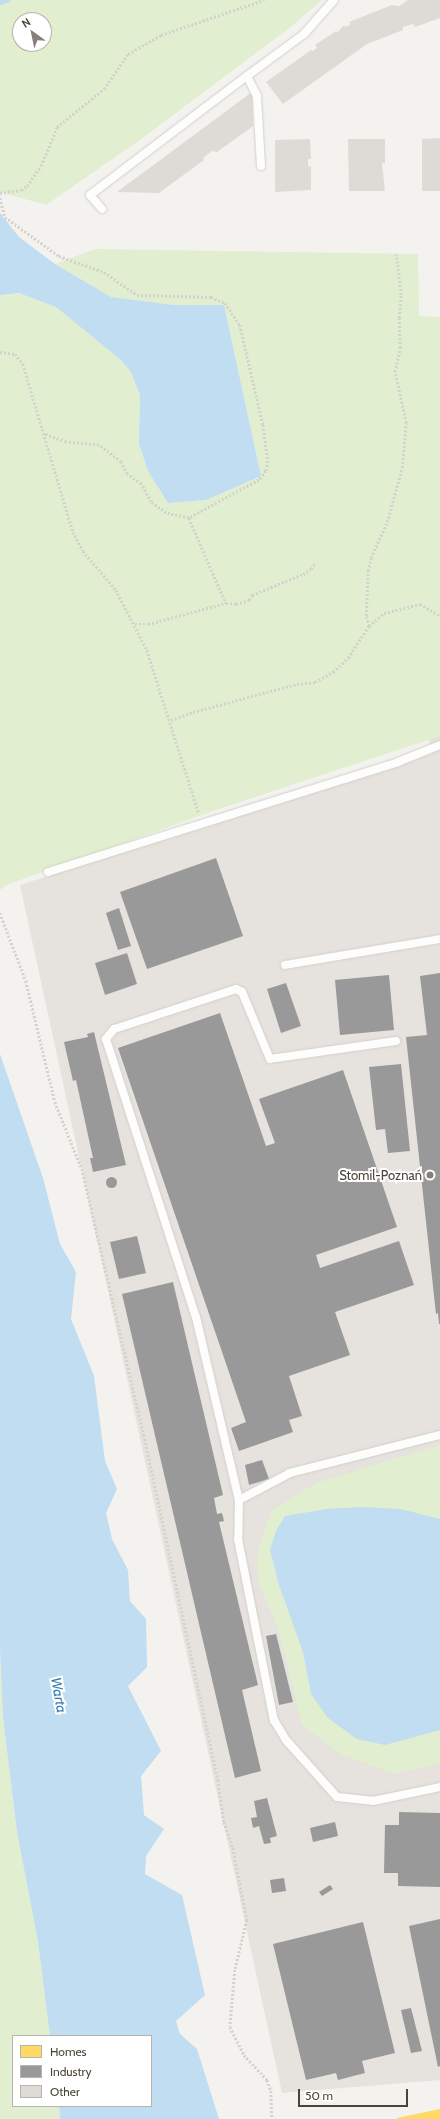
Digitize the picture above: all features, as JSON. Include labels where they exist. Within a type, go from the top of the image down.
[{"type":"lane","points":[[102,209],[90,195],[304,34],[334,0]]},
{"type":"lane","points":[[247,76],[257,96],[261,166]]},
{"type":"lane","points":[[48,872],[202,822],[398,762],[440,745]]},
{"type":"lane","points":[[285,966],[440,939]]},
{"type":"lane","points":[[396,1042],[270,1059],[242,992],[236,989],[114,1029],[106,1039],[196,1317],[239,1500],[238,1540],[274,1720],[286,1740],[337,1797],[373,1801],[440,1787]]},
{"type":"lane","points":[[239,1500],[290,1473],[440,1435]]},
{"type":"path","points":[[0,193],[21,190],[27,186],[41,166],[57,127],[104,89],[128,54],[161,35],[264,0]]},
{"type":"path","points":[[0,198],[5,217],[59,256],[104,272],[137,296],[211,297],[225,303],[240,325],[263,425],[268,461],[266,471],[259,480],[189,518],[166,513],[151,502],[141,484],[127,474],[121,462],[98,445],[66,442],[44,434]]},
{"type":"path","points":[[369,626],[366,616],[370,564],[387,522],[402,468],[406,423],[395,372],[400,348],[399,318],[402,295],[396,254]]},
{"type":"path","points":[[0,352],[15,354],[23,364],[73,532],[83,551],[116,590],[135,624],[147,650],[171,720],[202,822]]},
{"type":"path","points":[[189,518],[226,603]]},
{"type":"path","points":[[135,624],[148,624],[226,603],[236,604],[249,600],[252,595],[303,574],[315,562]]},
{"type":"path","points":[[171,720],[193,712],[297,684],[315,682],[332,672],[348,658],[369,626],[384,613],[420,604],[440,616]]},
{"type":"path","points":[[0,913],[26,981],[55,1102],[82,1169],[144,1435],[218,1780],[224,1822],[233,1848],[247,1920],[235,1970],[230,2027],[244,2055],[267,2080],[271,2091],[272,2119]]},
{"type":"shaded area","points":[[440,317],[440,2080],[282,2093],[20,885],[432,754],[389,576]]},
{"type":"green space","points":[[0,0],[322,0],[292,26],[137,142],[46,205],[0,192]]},
{"type":"green space","points":[[95,249],[418,254],[419,316],[440,317],[440,736],[213,811],[6,885],[0,890],[0,295],[19,293],[56,307],[121,360],[131,372],[140,395],[139,444],[148,471],[168,503],[206,500],[261,476],[224,305],[174,305],[111,297],[55,264]]},
{"type":"green space","points":[[440,1445],[440,1763],[394,1774],[338,1753],[302,1725],[278,1628],[258,1582],[257,1562],[259,1546],[272,1510],[316,1483]]},
{"type":"green space","points":[[0,1648],[3,1718],[17,1832],[38,1942],[50,2035],[12,2035],[12,2107],[59,2107],[60,2119],[0,2119]]},
{"type":"water","points":[[0,213],[19,237],[55,264],[111,297],[174,305],[224,305],[261,476],[206,500],[168,503],[148,471],[139,444],[140,395],[131,372],[121,360],[56,307],[19,293],[0,295]]},
{"type":"water","name":"Warta","points":[[0,1054],[43,1178],[60,1244],[76,1272],[71,1319],[94,1376],[105,1461],[117,1489],[106,1513],[112,1539],[128,1570],[130,1601],[146,1619],[147,1667],[128,1686],[161,1751],[141,1776],[144,1815],[164,1829],[146,1856],[145,1874],[182,1895],[205,1995],[176,2021],[180,2034],[197,2049],[219,2119],[60,2119],[59,2107],[152,2107],[152,2035],[50,2035],[38,1942],[17,1832],[3,1718],[0,1648]]},
{"type":"water","points":[[360,1507],[401,1509],[440,1519],[440,1730],[385,1745],[357,1739],[328,1718],[311,1694],[303,1652],[279,1585],[270,1550],[276,1531],[285,1516],[327,1509]]},
{"type":"building: Homes","points":[[440,2109],[440,2119],[397,2119],[397,2118]]},
{"type":"building: Industry","points":[[216,858],[243,936],[147,969],[120,892]]},
{"type":"building: Industry","points":[[119,908],[131,946],[118,950],[106,913]]},
{"type":"building: Industry","points":[[127,953],[137,984],[105,995],[95,963]]},
{"type":"building: Industry","name":"Stomil-Poznań","points":[[440,973],[439,1324],[438,1313],[436,1314],[406,1037],[427,1035],[420,976]]},
{"type":"building: Industry","points":[[389,975],[394,1030],[340,1035],[335,980]]},
{"type":"building: Industry","points":[[286,983],[301,1026],[281,1033],[267,989]]},
{"type":"building: Industry","points":[[220,1013],[266,1146],[275,1143],[259,1099],[343,1070],[397,1227],[316,1255],[320,1268],[399,1241],[414,1285],[335,1312],[350,1355],[289,1376],[302,1416],[289,1420],[293,1432],[239,1451],[231,1428],[246,1422],[118,1048]]},
{"type":"building: Industry","points":[[94,1032],[126,1165],[93,1172],[90,1158],[93,1158],[76,1080],[73,1081],[64,1042],[88,1037],[87,1034]]},
{"type":"building: Industry","points":[[401,1064],[410,1151],[388,1153],[385,1129],[376,1130],[369,1067]]},
{"type":"building: Industry","points":[[111,1176],[115,1178],[117,1182],[115,1186],[111,1188],[107,1186],[105,1182],[107,1178]]},
{"type":"building: Industry","points":[[137,1236],[146,1273],[119,1279],[110,1242]]},
{"type":"building: Industry","points":[[173,1282],[223,1495],[214,1498],[217,1514],[222,1513],[224,1521],[219,1522],[258,1685],[242,1690],[261,1771],[235,1778],[122,1294]]},
{"type":"building: Industry","points":[[262,1460],[269,1479],[249,1485],[245,1465]]},
{"type":"building: Industry","points":[[276,1634],[293,1702],[279,1705],[266,1636]]},
{"type":"building: Industry","points":[[267,1798],[277,1836],[270,1838],[271,1843],[264,1844],[259,1826],[253,1828],[251,1818],[257,1817],[254,1801]]},
{"type":"building: Industry","points":[[399,1812],[440,1813],[440,1887],[398,1886],[398,1873],[384,1873],[385,1825],[399,1825]]},
{"type":"building: Industry","points":[[335,1822],[338,1836],[313,1842],[310,1828]]},
{"type":"building: Industry","points":[[284,1878],[286,1891],[272,1893],[270,1880]]},
{"type":"building: Industry","points":[[330,1885],[333,1889],[322,1896],[319,1892]]},
{"type":"building: Industry","points":[[440,1919],[440,2066],[438,2067],[409,1926]]},
{"type":"building: Industry","points":[[363,1922],[395,2053],[362,2061],[365,2073],[338,2080],[336,2073],[306,2080],[273,1944]]},
{"type":"building: Industry","points":[[411,2008],[422,2051],[411,2053],[401,2010]]},
{"type":"building: Other","points":[[408,0],[440,0],[440,18],[415,27],[413,24],[403,27],[403,30],[367,44],[283,104],[266,82],[311,50],[313,51],[317,48],[315,45],[336,31],[337,33],[344,25],[346,27],[351,24],[349,22],[392,5],[399,6]]},
{"type":"building: Other","points":[[252,92],[253,126],[217,152],[212,151],[203,158],[204,160],[159,193],[117,192]]},
{"type":"building: Other","points":[[440,138],[440,191],[422,191],[422,139]]},
{"type":"building: Other","points":[[310,139],[311,159],[308,159],[308,167],[311,166],[311,190],[275,192],[275,140]]},
{"type":"building: Other","points":[[348,139],[385,139],[385,163],[382,163],[385,191],[349,191]]},
{"type":"waterway","points":[[0,2],[7,0]]},
{"type":"place","name":"Stomil-Poznań","points":[[430,1175]]}]
